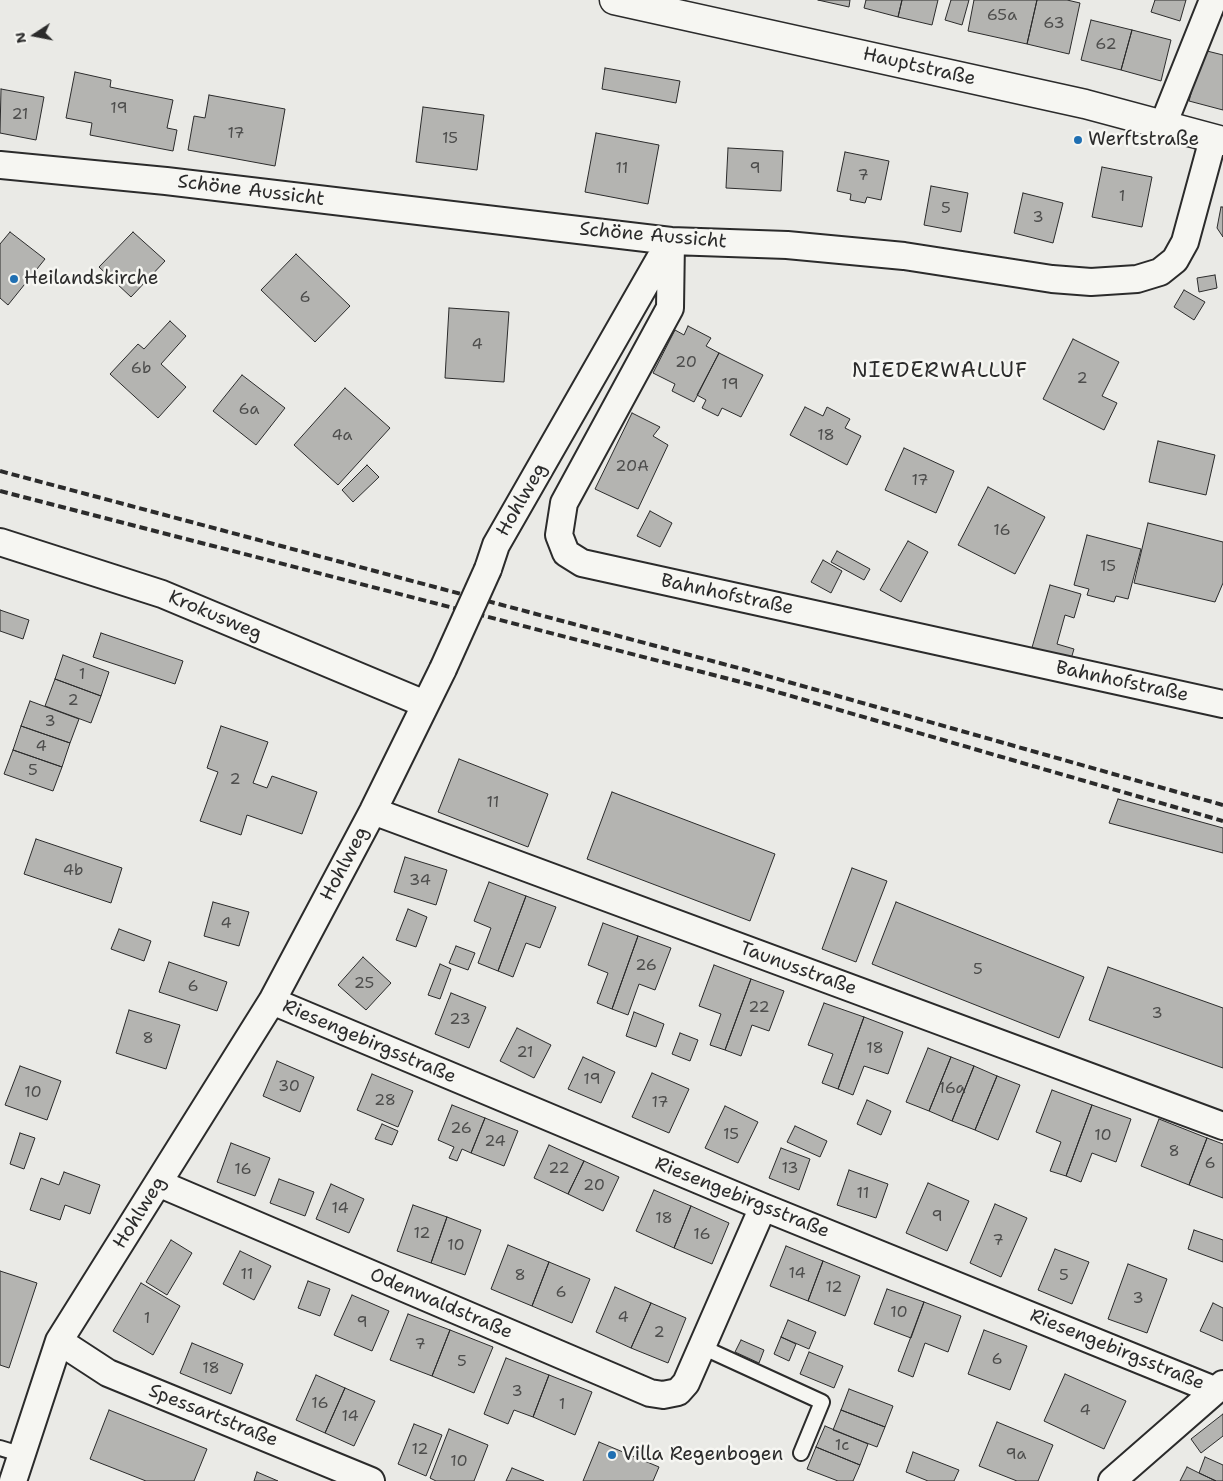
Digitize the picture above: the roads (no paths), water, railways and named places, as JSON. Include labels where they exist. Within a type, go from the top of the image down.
[{"type":"street","name":"Hauptstraße","points":[[614,0],[1086,104],[1218,140]]},
{"type":"street","points":[[1163,124],[1213,0]]},
{"type":"street","name":"Schöne Aussicht","points":[[0,165],[166,181],[671,241],[787,244],[904,256],[1052,279],[1091,282],[1137,279],[1160,272],[1175,260],[1185,242],[1218,140]]},
{"type":"street","name":"Hohlweg","points":[[13,1481],[11,1451],[59,1341],[272,1001],[373,812],[443,669],[488,568],[496,545],[671,241]]},
{"type":"street","name":"Bahnhofstraße","points":[[671,241],[670,308],[564,503],[559,535],[566,553],[582,564],[1223,704]]},
{"type":"street","name":"Krokusweg","points":[[0,542],[162,594],[425,704]]},
{"type":"street","name":"Taunusstraße","points":[[373,812],[1223,1126]]},
{"type":"street","name":"Riesengebirgsstraße","points":[[272,1001],[763,1207],[1219,1387]]},
{"type":"street","name":"Odenwaldstraße","points":[[158,1183],[650,1394],[663,1395],[678,1392],[686,1383],[763,1207]]},
{"type":"street","name":"Spessartstraße","points":[[59,1341],[108,1373],[371,1481]]},
{"type":"street","points":[[1112,1481],[1219,1387]]},
{"type":"lane","points":[[702,1347],[822,1402],[801,1453]]},
{"type":"railway","points":[[0,471],[746,670],[1223,805]]},
{"type":"railway","points":[[0,491],[760,687],[1223,821]]},
{"type":"place","name":"Werftstraße","points":[[1078,140]]},
{"type":"place","name":"Heilandskirche","points":[[14,279]]},
{"type":"place","name":"Villa Regenbogen","points":[[612,1455]]},
{"type":"district","name":"NIEDERWALLUF","points":[[940,372]]}]
